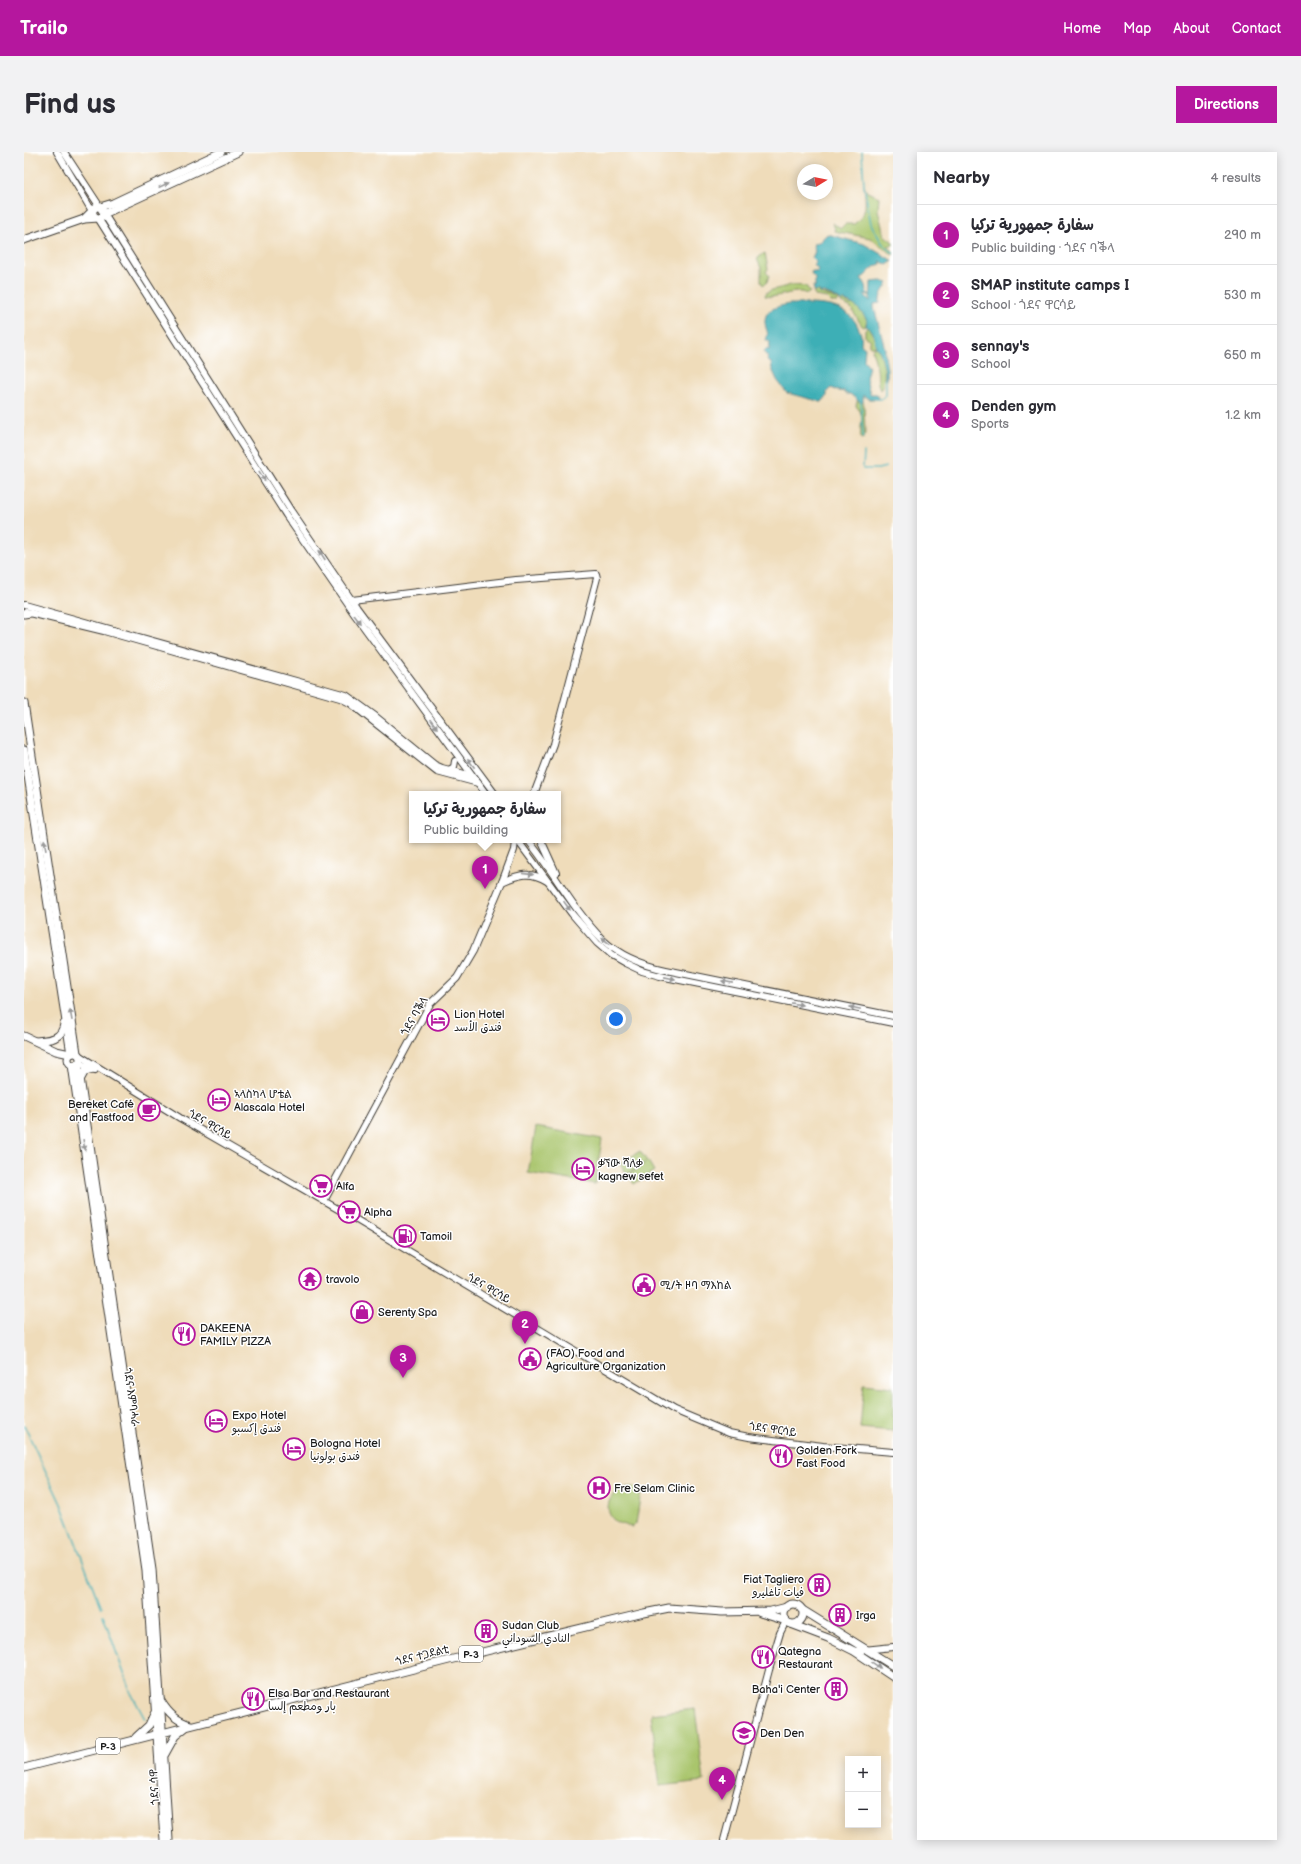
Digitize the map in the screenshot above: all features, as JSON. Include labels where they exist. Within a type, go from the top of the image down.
[{"type":"main road","points":[[57,152],[94,216],[100,217],[291,511],[352,600],[493,791]]},
{"type":"main road","points":[[64,152],[100,207],[103,209],[100,217]]},
{"type":"main road","points":[[84,219],[96,207],[100,207],[221,152]]},
{"type":"main road","points":[[24,240],[84,219],[100,217],[238,152]]},
{"type":"main road","points":[[100,217],[286,515],[355,615],[484,791]]},
{"type":"main road","points":[[352,600],[516,580],[596,574],[597,578],[553,744],[535,791]]},
{"type":"main road","points":[[24,605],[346,695],[435,764],[449,770],[482,777]]},
{"type":"main road","points":[[26,613],[104,631],[340,698],[350,703],[437,772],[488,785]]},
{"type":"main road","points":[[24,703],[74,1059]]},
{"type":"main road","points":[[24,750],[65,1018],[74,1059]]},
{"type":"main road","points":[[449,770],[454,767],[455,761]]},
{"type":"main road","name":"ጎደና ባቕላ","points":[[324,1201],[430,1004],[461,974],[476,945],[516,843]]},
{"type":"main road","points":[[519,843],[592,938],[611,954],[631,966],[660,976],[893,1023]]},
{"type":"main road","points":[[530,843],[581,914],[604,940],[623,954],[642,963],[666,970],[893,1016]]},
{"type":"main road","points":[[542,843],[558,880]]},
{"type":"main road","points":[[502,882],[518,874],[527,873],[538,877],[553,886]]},
{"type":"main road","points":[[811,1007],[812,999]]},
{"type":"main road","points":[[35,1042],[57,1038],[63,1031],[65,1018]]},
{"type":"main road","points":[[24,1036],[74,1059]]},
{"type":"main road","name":"ጎደና ዋርሳይ","points":[[74,1059],[97,1070],[324,1201],[674,1410],[729,1433],[749,1437],[823,1446],[893,1452]]},
{"type":"main road","name":"ጎደና እምባሓራ","points":[[74,1059],[80,1080],[104,1233],[152,1569],[160,1700],[159,1733]]},
{"type":"main road","name":"ጎደና እምባሓራ","points":[[74,1059],[146,1570],[155,1712],[159,1733]]},
{"type":"main road","points":[[80,1080],[84,1072],[97,1070]]},
{"type":"main road","points":[[788,1622],[783,1615],[787,1607],[796,1605],[893,1666]]},
{"type":"main road","name":"ጎደና ተጋደልቲ","points":[[190,1725],[449,1660],[669,1608],[706,1612],[775,1610],[787,1607]]},
{"type":"main road","points":[[788,1622],[800,1621],[803,1615],[801,1609]]},
{"type":"main road","name":"ጎደና ተጋደልቲ","points":[[754,1611],[788,1622],[828,1638],[854,1651],[893,1677]]},
{"type":"main road","points":[[723,1840],[769,1670],[780,1634],[788,1622]]},
{"type":"main road","points":[[854,1651],[893,1647]]},
{"type":"main road","points":[[160,1700],[174,1717],[183,1723],[190,1725]]},
{"type":"main road","points":[[136,1739],[149,1725],[155,1712]]},
{"type":"main road","points":[[136,1739],[152,1742],[161,1755],[175,1736],[190,1725]]},
{"type":"main road","name":"P-3","points":[[24,1768],[190,1725]]},
{"type":"main road","name":"ጎደና ሳዋ","points":[[159,1733],[169,1840]]},
{"type":"main road","name":"ጎደና ሳዋ","points":[[161,1755],[164,1840]]},
{"type":"green space","points":[[864,186],[867,192],[879,197],[878,210],[884,235],[893,242],[893,245],[888,246],[893,251],[893,255],[870,238],[834,231],[835,228],[832,223],[841,228],[845,224],[854,224],[862,216],[865,206]]},
{"type":"green space","points":[[765,253],[768,269],[766,272],[769,275],[767,282],[763,285],[761,282],[761,268],[757,259]]},
{"type":"green space","points":[[791,285],[806,286],[810,292],[807,294],[797,292],[770,297],[765,296],[766,293],[772,290]]},
{"type":"green space","points":[[819,290],[820,293],[840,300],[837,302],[831,302],[827,298],[815,296],[813,292]]},
{"type":"green space","points":[[842,300],[851,305],[851,302],[860,309],[867,320],[865,327],[862,326],[850,307],[841,303]]},
{"type":"green space","points":[[868,327],[876,342],[876,345],[873,347],[870,345],[871,340],[865,337],[865,330]]},
{"type":"green space","points":[[875,347],[879,350],[884,368],[884,381],[880,390],[877,368],[872,349]]},
{"type":"green space","points":[[857,401],[863,402],[864,405],[865,433],[864,438],[861,439],[862,417],[856,406]]},
{"type":"green space","points":[[536,1127],[602,1139],[595,1184],[528,1173]]},
{"type":"green space","points":[[640,1151],[647,1161],[627,1174],[620,1164]]},
{"type":"green space","points":[[648,1161],[654,1171],[634,1184],[628,1175]]},
{"type":"green space","points":[[864,1384],[893,1387],[893,1431],[860,1428]]},
{"type":"green space","points":[[627,1487],[633,1487],[641,1491],[636,1524],[632,1527],[616,1522],[609,1513],[608,1508],[610,1499],[613,1495],[617,1491]]},
{"type":"green space","points":[[695,1709],[704,1781],[660,1786],[651,1714]]},
{"type":"water","points":[[827,234],[864,244],[893,261],[887,265],[880,261],[881,264],[861,278],[865,283],[866,292],[870,295],[864,294],[870,301],[871,282],[881,281],[888,283],[881,295],[880,303],[874,304],[885,349],[887,380],[885,378],[885,371],[880,352],[876,347],[873,333],[866,326],[867,320],[862,313],[851,303],[842,300],[841,302],[839,299],[822,292],[820,294],[820,291],[814,291],[813,286],[815,287],[815,278],[811,272],[817,272],[818,270],[814,265],[816,262],[812,258],[815,251],[813,247],[814,243],[819,242]]},
{"type":"water","points":[[789,304],[818,304],[838,308],[846,312],[853,319],[861,334],[861,342],[865,348],[864,360],[869,366],[866,378],[870,394],[877,394],[879,399],[868,399],[863,395],[863,402],[861,403],[850,394],[846,394],[843,390],[842,392],[831,388],[827,392],[827,396],[822,402],[787,393],[777,380],[771,363],[767,360],[768,358],[764,352],[766,349],[769,350],[770,342],[766,340],[768,334],[765,322],[767,313],[774,308]]},
{"type":"waterway","points":[[862,152],[864,186],[871,224],[882,243],[893,253]]},
{"type":"waterway","points":[[875,399],[881,399],[886,395],[886,379]]},
{"type":"waterway","points":[[861,402],[863,438]]},
{"type":"waterway","points":[[864,452],[863,469],[878,469],[886,467]]},
{"type":"waterway","points":[[24,1425],[61,1504],[101,1608]]},
{"type":"waterway","points":[[103,1615],[131,1693],[145,1719]]},
{"type":"place","name":"سفارة جمهورية تركيا","points":[[485,889]]},
{"type":"place","name":"Lion Hotel فندق الأسد","points":[[438,1020]]},
{"type":"place","name":"ኣላስካላ ሆቴል Alascala Hotel","points":[[219,1100]]},
{"type":"place","name":"Bereket Café and Fastfood","points":[[149,1110]]},
{"type":"place","name":"ቃኘው ሻለቃ kagnew sefet","points":[[583,1169]]},
{"type":"place","name":"Alfa","points":[[321,1186]]},
{"type":"place","name":"Alpha","points":[[349,1212]]},
{"type":"place","name":"Tamoil","points":[[405,1236]]},
{"type":"place","name":"travolo","points":[[310,1279]]},
{"type":"place","name":"ሚ/ት ዞባ ማእከል","points":[[644,1285]]},
{"type":"place","name":"Serenty Spa","points":[[362,1312]]},
{"type":"place","name":"DAKEENA FAMILY PIZZA","points":[[184,1334]]},
{"type":"place","name":"SMAP institute camps I","points":[[525,1344]]},
{"type":"place","name":"(FAO) Food and Agriculture Organization","points":[[530,1359]]},
{"type":"place","name":"sennay's","points":[[403,1378]]},
{"type":"place","name":"Expo Hotel فندق إكسبو","points":[[216,1421]]},
{"type":"place","name":"Bologna Hotel فندق بولونيا","points":[[294,1449]]},
{"type":"place","name":"Golden Fork Fast Food","points":[[781,1456]]},
{"type":"place","name":"Fre Selam Clinic","points":[[599,1488]]},
{"type":"place","name":"Fiat Tagliero فيات تاغليرو","points":[[819,1585]]},
{"type":"place","name":"Irga","points":[[840,1615]]},
{"type":"place","name":"Sudan Club النادي السوداني","points":[[486,1631]]},
{"type":"place","name":"Qategna Restaurant","points":[[763,1657]]},
{"type":"place","name":"Baha'i Center","points":[[836,1689]]},
{"type":"place","name":"Elsa Bar and Restaurant بار ومطعم إلسا","points":[[253,1699]]},
{"type":"place","name":"Den Den","points":[[744,1733]]},
{"type":"place","name":"Denden gym","points":[[722,1800]]}]
